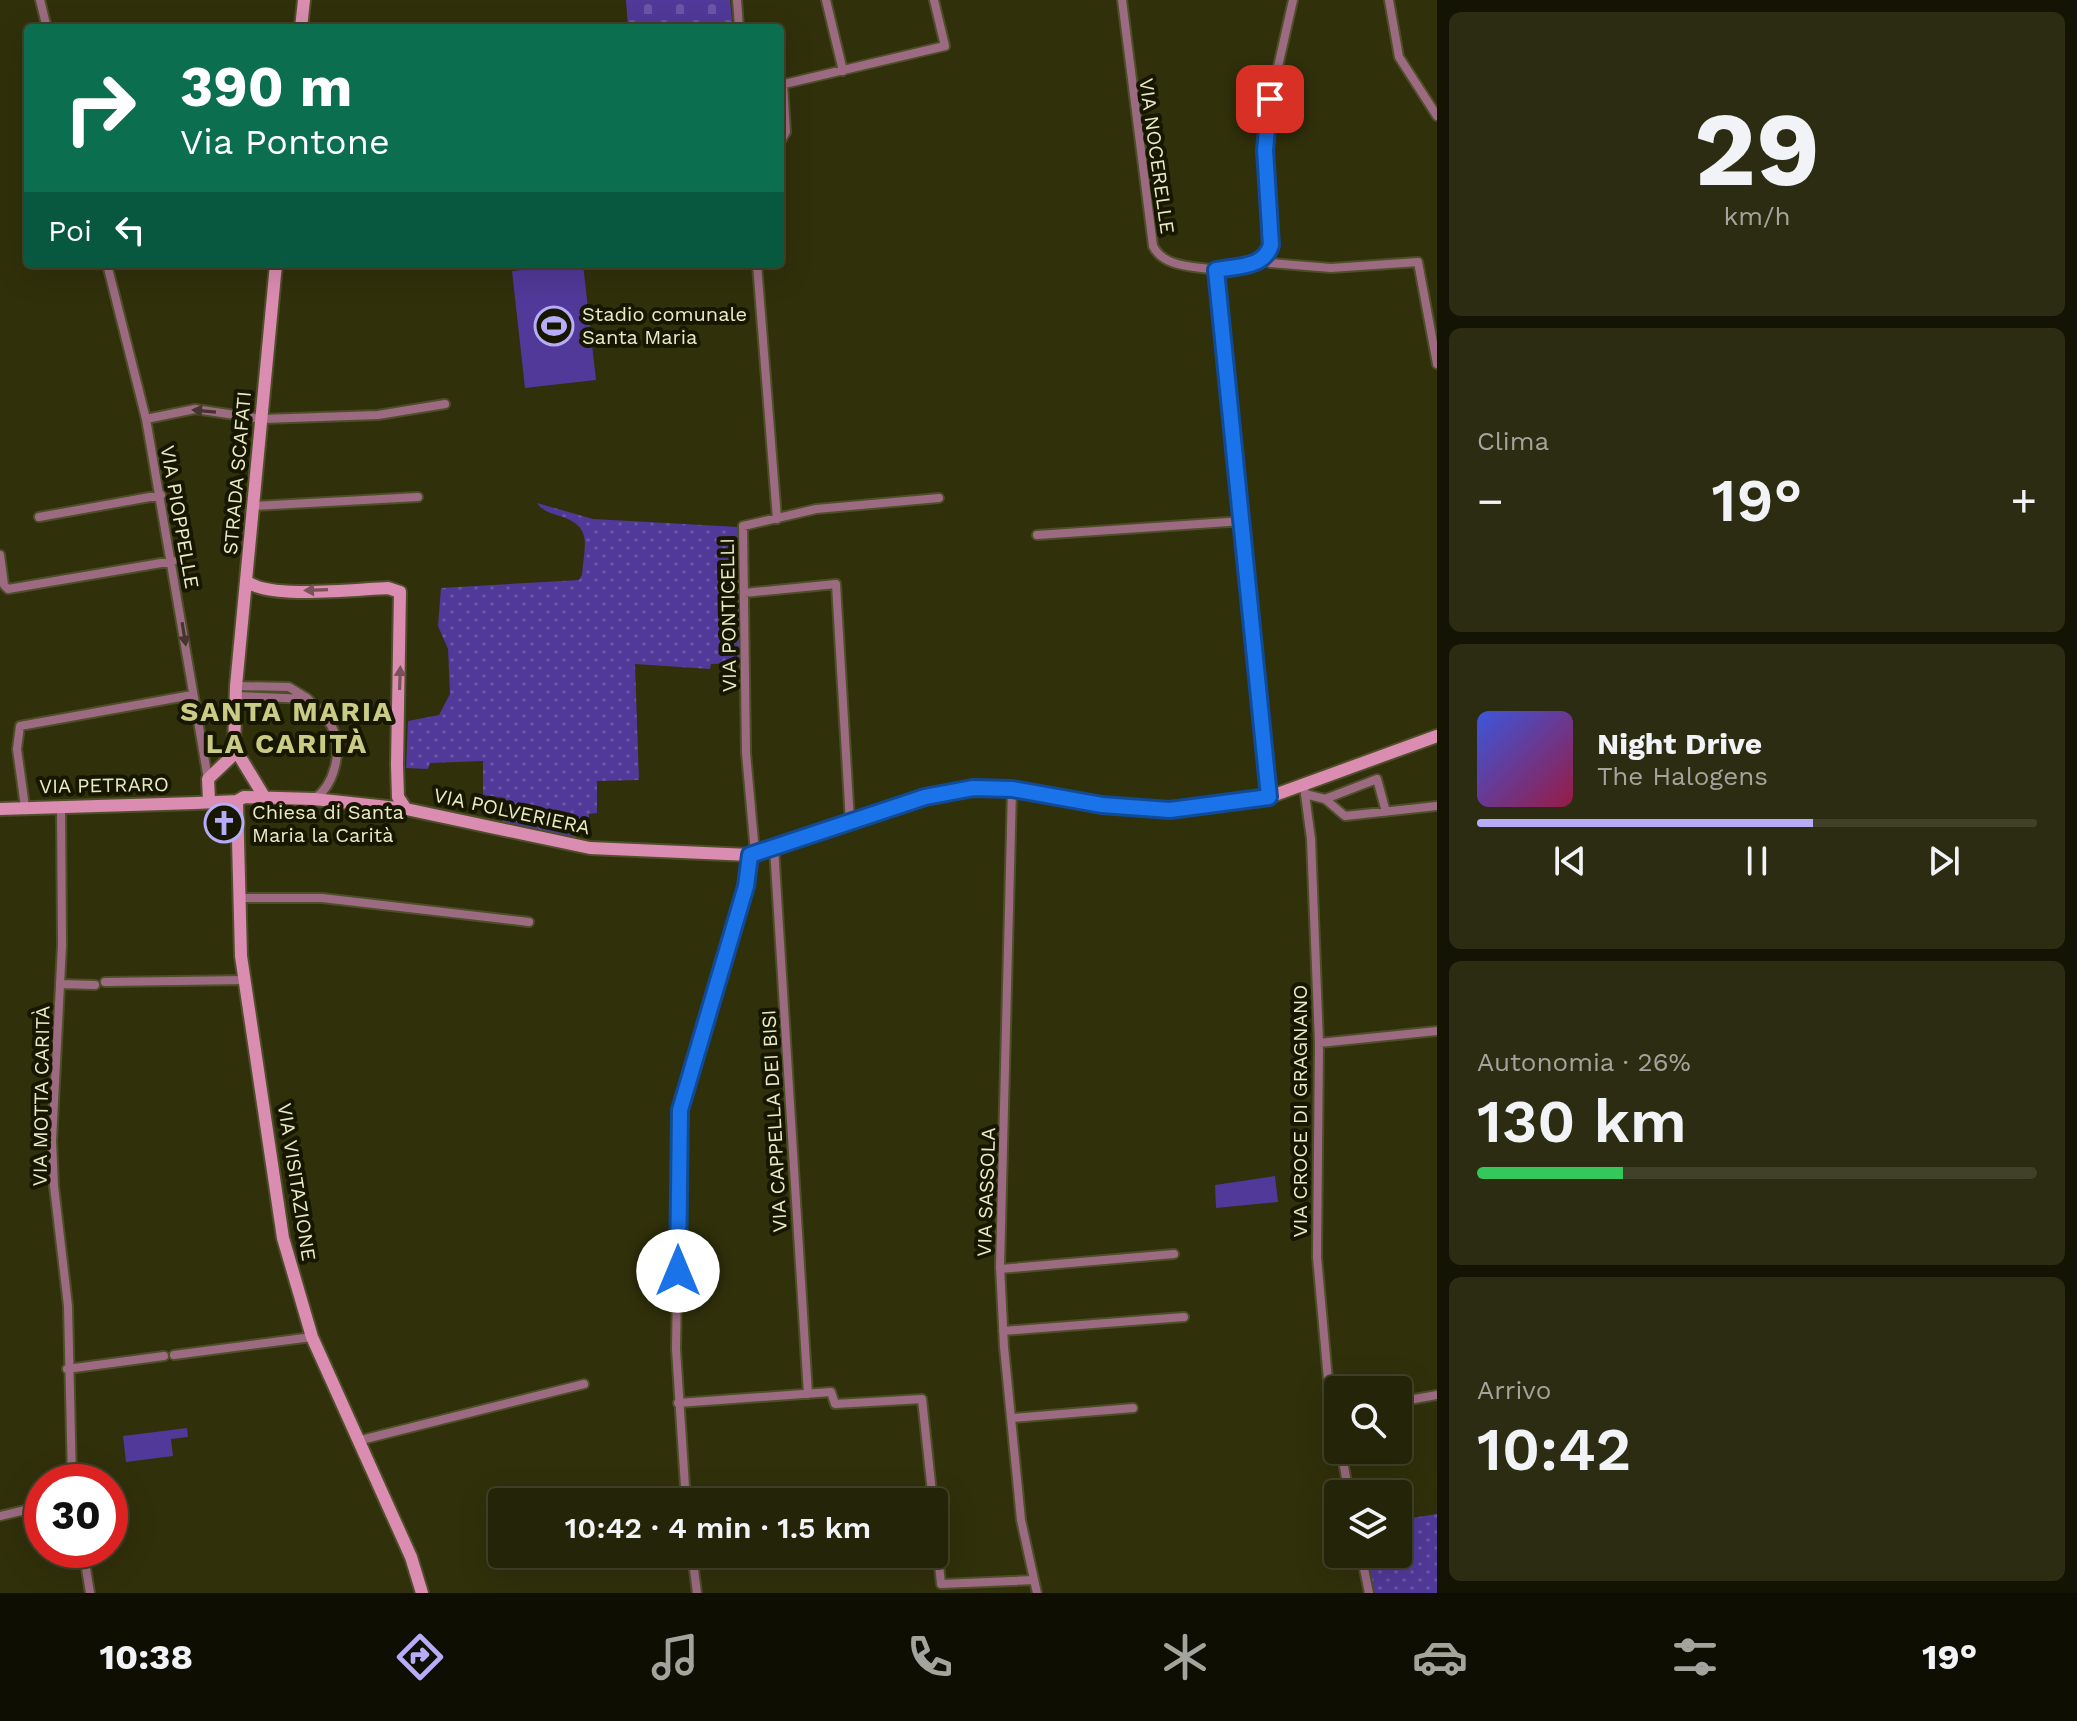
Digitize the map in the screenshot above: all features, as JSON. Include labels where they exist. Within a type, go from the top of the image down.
[{"type":"street","points":[[40,0],[46,24]]},
{"type":"street","points":[[301,24],[304,0]]},
{"type":"street","points":[[737,0],[739,24]]},
{"type":"street","points":[[826,0],[843,71]]},
{"type":"street","points":[[784,85],[945,46],[934,0]]},
{"type":"street","name":"VIA NOCERELLE","points":[[1122,0],[1156,254],[1171,263],[1216,270],[1257,263],[1265,257]]},
{"type":"street","points":[[1293,0],[1266,120],[1271,245],[1265,257],[1270,263],[1331,268],[1418,262],[1437,364]]},
{"type":"street","points":[[1389,0],[1399,57],[1437,116]]},
{"type":"street","points":[[784,108],[784,135]]},
{"type":"street","name":"VIA PIOPPELLE","points":[[108,268],[146,419],[161,495],[208,779]]},
{"type":"street","name":"STRADA SCAFATI","points":[[236,691],[276,268]]},
{"type":"street","points":[[757,268],[777,519]]},
{"type":"street","points":[[1216,270],[1269,797]]},
{"type":"street","points":[[146,419],[195,409],[262,419],[378,415],[445,404]]},
{"type":"street","points":[[39,517],[161,495]]},
{"type":"street","points":[[254,506],[418,497]]},
{"type":"street","name":"VIA PONTICELLI","points":[[753,854],[746,753],[743,526],[816,509],[939,498]]},
{"type":"street","points":[[1037,535],[1243,521]]},
{"type":"street","points":[[0,555],[4,585],[8,589],[173,561]]},
{"type":"street","points":[[247,581],[257,588],[270,589],[388,588],[400,592],[398,797],[406,809]]},
{"type":"street","points":[[744,593],[836,584],[850,822]]},
{"type":"street","points":[[209,800],[208,779],[226,763],[234,747],[236,691],[289,687],[308,699],[335,733],[331,784],[314,799],[265,798],[234,747]]},
{"type":"street","points":[[25,807],[17,749],[20,726],[192,695]]},
{"type":"street","points":[[685,1488],[678,1403],[677,1174],[680,1110],[753,854],[925,797],[973,788],[1012,789],[1102,805],[1170,810],[1269,797],[1304,790],[1369,758],[1437,736]]},
{"type":"street","points":[[1325,799],[1377,779],[1386,812]]},
{"type":"street","name":"VIA SASSOLA","points":[[1012,789],[1000,1269],[1021,1520],[1037,1593]]},
{"type":"street","points":[[1304,790],[1325,799],[1345,816],[1437,806]]},
{"type":"street","name":"VIA CROCE DI GRAGNANO","points":[[1304,790],[1311,839],[1319,1043],[1317,1257],[1331,1376]]},
{"type":"street","points":[[389,807],[398,797]]},
{"type":"street","name":"VIA PETRARO","points":[[0,809],[265,798]]},
{"type":"street","name":"VIA POLVERIERA","points":[[314,799],[406,809],[590,848],[753,854]]},
{"type":"street","name":"VIA VISITAZIONE","points":[[237,801],[245,980],[283,1238],[312,1337],[411,1557],[422,1593]]},
{"type":"street","name":"VIA MOTTA CARITÀ","points":[[61,805],[60,984],[52,1141],[68,1306],[71,1464]]},
{"type":"street","name":"VIA CAPPELLA DEI BISI","points":[[774,847],[808,1394]]},
{"type":"street","points":[[239,898],[322,898],[529,922]]},
{"type":"street","points":[[105,982],[245,980]]},
{"type":"street","points":[[60,984],[95,985]]},
{"type":"street","points":[[1319,1043],[1437,1031]]},
{"type":"street","points":[[1000,1269],[1174,1254]]},
{"type":"street","points":[[1003,1331],[1184,1317]]},
{"type":"street","points":[[174,1355],[312,1337]]},
{"type":"street","points":[[67,1369],[164,1356]]},
{"type":"street","points":[[357,1441],[584,1384]]},
{"type":"street","points":[[678,1403],[831,1392],[835,1404],[922,1399],[932,1488]]},
{"type":"street","points":[[1412,1399],[1437,1395]]},
{"type":"street","points":[[1013,1418],[1133,1408]]},
{"type":"street","points":[[0,1516],[24,1510]]},
{"type":"street","points":[[86,1568],[90,1593]]},
{"type":"street","points":[[694,1568],[697,1593]]},
{"type":"street","points":[[939,1568],[941,1584],[1034,1580]]},
{"type":"street","points":[[1364,1568],[1369,1593]]},
{"type":"green space","points":[[626,0],[730,0],[733,24],[628,24]]},
{"type":"green space","name":"Stadio comunale Santa Maria","points":[[583,268],[596,380],[525,388],[512,271]]},
{"type":"green space","points":[[537,503],[593,519],[739,527],[743,663],[711,664],[710,669],[635,664],[639,780],[597,781],[597,813],[589,814],[589,823],[576,823],[576,840],[502,824],[505,798],[483,795],[483,761],[430,763],[428,769],[406,768],[408,721],[439,715],[450,694],[448,649],[438,626],[441,588],[579,580],[582,575],[585,546],[582,532],[571,520],[547,511]]},
{"type":"green space","points":[[1275,1176],[1278,1202],[1216,1208],[1215,1185]]},
{"type":"green space","points":[[187,1428],[188,1437],[171,1439],[173,1456],[126,1462],[123,1436]]},
{"type":"green space","points":[[1437,1514],[1437,1593],[1373,1593],[1368,1568],[1412,1568],[1412,1518]]},
{"type":"place","name":"Stadio comunale Santa Maria","points":[[554,326]]},
{"type":"place","name":"Chiesa di Santa Maria la Carità","points":[[224,823]]},
{"type":"district","name":"SANTA MARIA LA CARITÀ","points":[[287,727]]},
{"type":"route","points":[[678,1271],[680,1110],[746,886],[750,855],[925,797],[973,788],[1012,789],[1102,805],[1170,810],[1212,807],[1269,797],[1216,270],[1257,263],[1267,256],[1271,245],[1265,150],[1270,99]]}]
